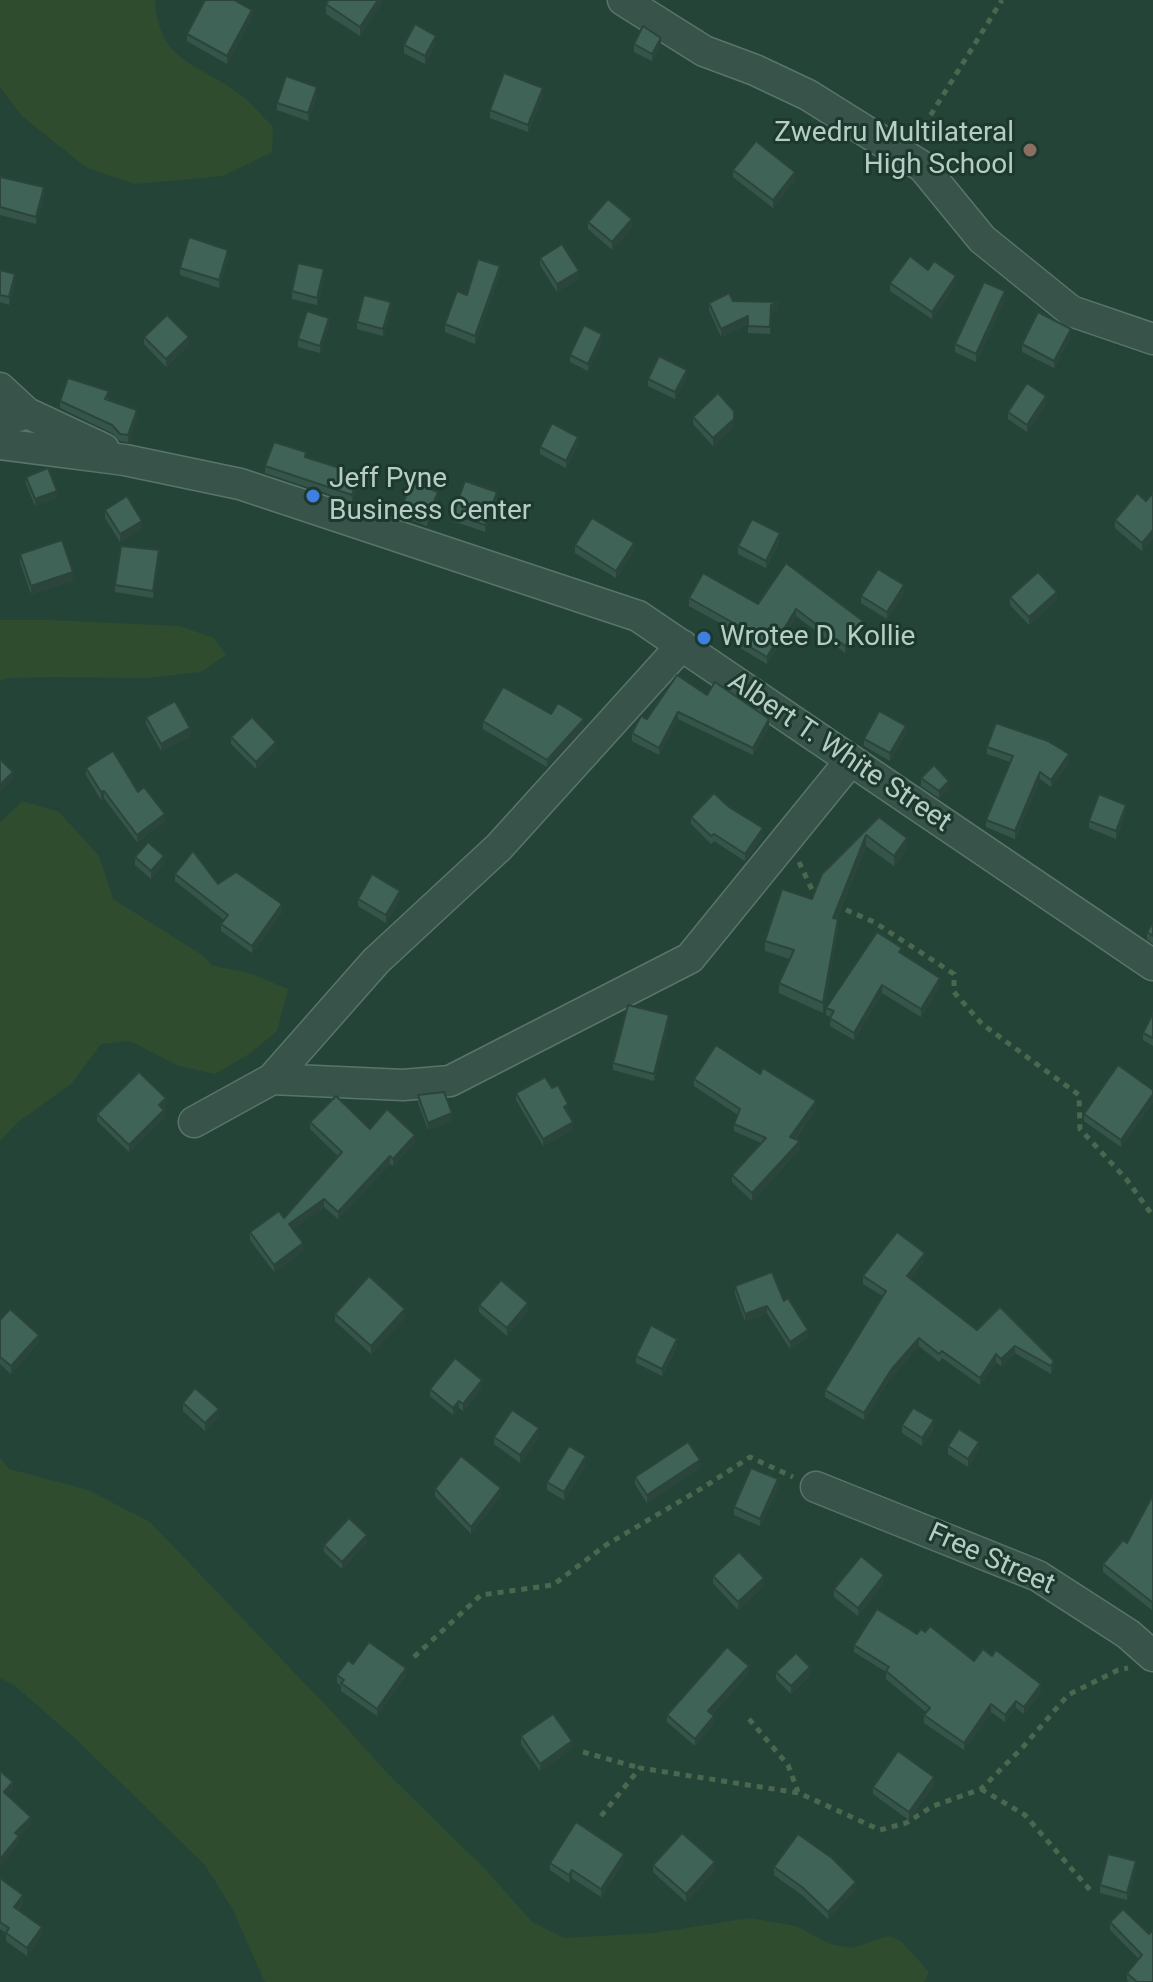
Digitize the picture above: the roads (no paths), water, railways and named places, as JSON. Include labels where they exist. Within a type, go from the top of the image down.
[{"type":"street","points":[[623,0],[704,51],[808,95],[923,167],[982,239],[1071,311],[1153,339]]},
{"type":"street","points":[[0,388],[14,418],[125,460]]},
{"type":"street","name":"Albert T. White Street","points":[[0,444],[125,460],[240,484],[638,616],[1153,965]]},
{"type":"street","points":[[194,1122],[272,1079],[376,961],[499,847],[682,645]]},
{"type":"street","points":[[272,1079],[403,1085],[450,1081],[690,958],[851,760]]},
{"type":"street","name":"Free Street","points":[[816,1487],[1038,1576],[1128,1634],[1147,1661]]},
{"type":"place","name":"Zwedru Multilateral High School","points":[[1030,150]]},
{"type":"place","name":"Jeff Pyne Business Center","points":[[313,496]]},
{"type":"place","name":"Wrotee D. Kollie","points":[[704,638]]}]
